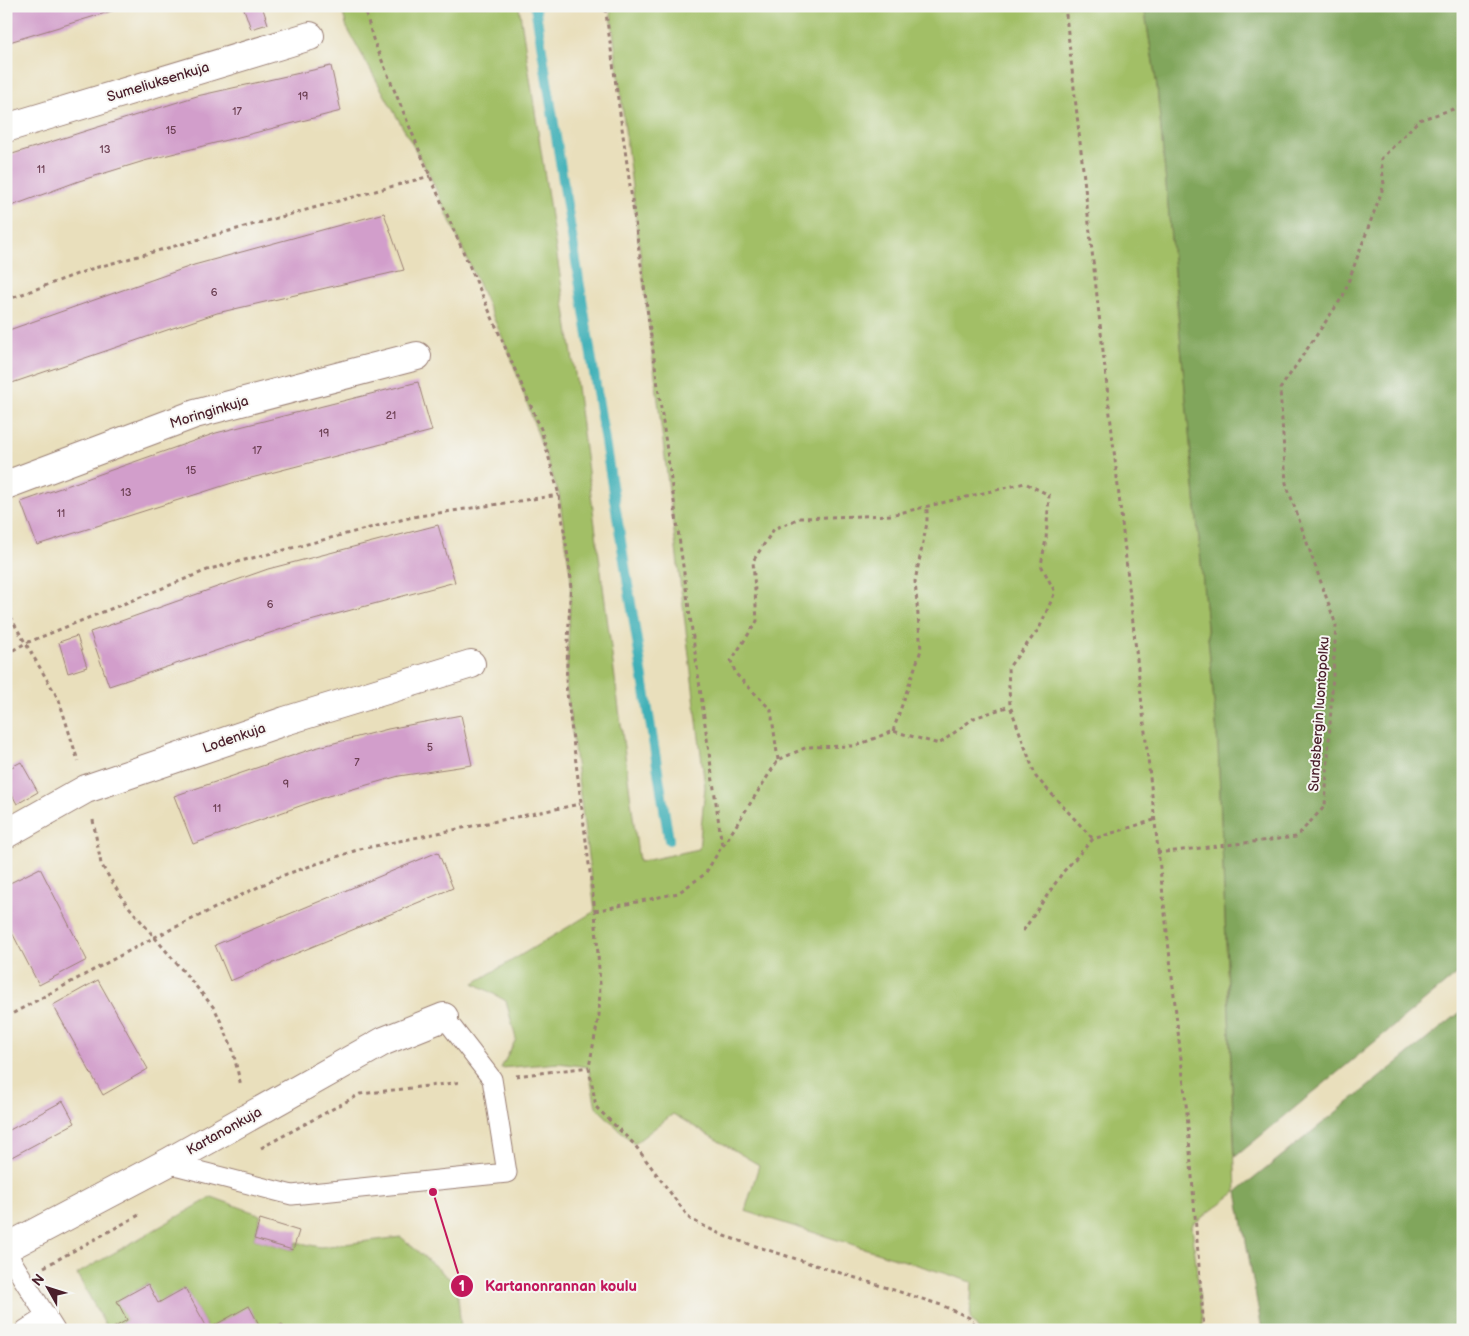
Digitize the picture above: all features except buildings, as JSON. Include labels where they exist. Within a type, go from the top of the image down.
[{"type":"street","name":"Sumeliuksenkuja","points":[[6,128],[310,36]]},
{"type":"street","name":"Moringinkuja","points":[[6,485],[196,414],[417,356]]},
{"type":"street","name":"Lodenkuja","points":[[6,834],[86,789],[285,721],[471,664]]},
{"type":"street","name":"Kartanonkuja","points":[[6,1250],[167,1163],[384,1041],[444,1017]]},
{"type":"lane","points":[[167,1163],[292,1195],[507,1173],[492,1078],[444,1017]]},
{"type":"lane","points":[[6,1250],[51,1323],[25,1330]]},
{"type":"path","points":[[364,6],[373,39],[430,176],[541,429],[559,495],[571,579],[566,685],[595,911],[600,992],[599,1014],[589,1067],[596,1107],[634,1144],[690,1219],[724,1236],[941,1305],[970,1318],[979,1330]]},
{"type":"path","points":[[605,6],[722,846]]},
{"type":"path","points":[[1065,6],[1187,1113],[1204,1330]]},
{"type":"path","name":"Sundsbergin luontopolku","points":[[1157,853],[1296,837],[1325,806],[1336,625],[1286,483],[1280,389],[1343,296],[1384,185],[1381,158],[1420,120],[1463,106]]},
{"type":"path","points":[[6,300],[91,269],[430,176]]},
{"type":"path","points":[[778,760],[771,710],[736,674],[731,661],[757,621],[753,562],[774,529],[800,518],[891,515],[1025,484],[1049,495],[1046,539],[1041,565],[1055,592],[1039,629],[1008,668],[1010,706],[1036,777],[1093,839]]},
{"type":"path","points":[[6,654],[26,643],[210,569],[412,517],[559,495]]},
{"type":"path","points":[[893,731],[922,650],[915,581],[927,524],[927,506]]},
{"type":"path","points":[[6,610],[59,700],[86,789],[101,864],[124,901],[153,938],[215,1009],[232,1047],[256,1150],[360,1094],[589,1067]]},
{"type":"path","points":[[595,911],[678,893],[705,874],[778,760],[807,747],[855,746],[893,731],[939,744],[974,718],[1010,706]]},
{"type":"path","points":[[6,1018],[153,938],[281,876],[360,849],[580,804]]},
{"type":"path","points":[[1023,931],[1063,872],[1093,839],[1154,820]]},
{"type":"path","points":[[23,1279],[144,1212]]},
{"type":"green space","points":[[341,6],[519,6],[577,387],[639,862],[699,849],[705,787],[610,6],[1144,6],[1157,87],[1218,745],[1236,1192],[1192,1225],[1203,1330],[979,1330],[970,1318],[972,1282],[745,1211],[759,1165],[673,1114],[634,1144],[596,1107],[588,1067],[559,1063],[501,1068],[516,1039],[506,1001],[474,983],[595,911],[566,685],[571,579],[559,495],[511,357],[430,176],[347,28]]},
{"type":"green space","points":[[1144,6],[1463,6],[1463,969],[1235,1157],[1218,745],[1157,87]]},
{"type":"green space","points":[[1463,1010],[1463,1330],[1262,1330],[1237,1192]]},
{"type":"green space","points":[[212,1197],[261,1215],[254,1239],[293,1250],[296,1242],[320,1247],[401,1237],[457,1285],[461,1330],[285,1330],[281,1324],[271,1330],[262,1330],[249,1307],[208,1329],[185,1288],[158,1303],[147,1284],[117,1301],[127,1320],[108,1330],[77,1274]]},
{"type":"waterway","points":[[535,6],[669,840]]},
{"type":"place","name":"Kartanonrannan koulu","points":[[433,1192]]}]
